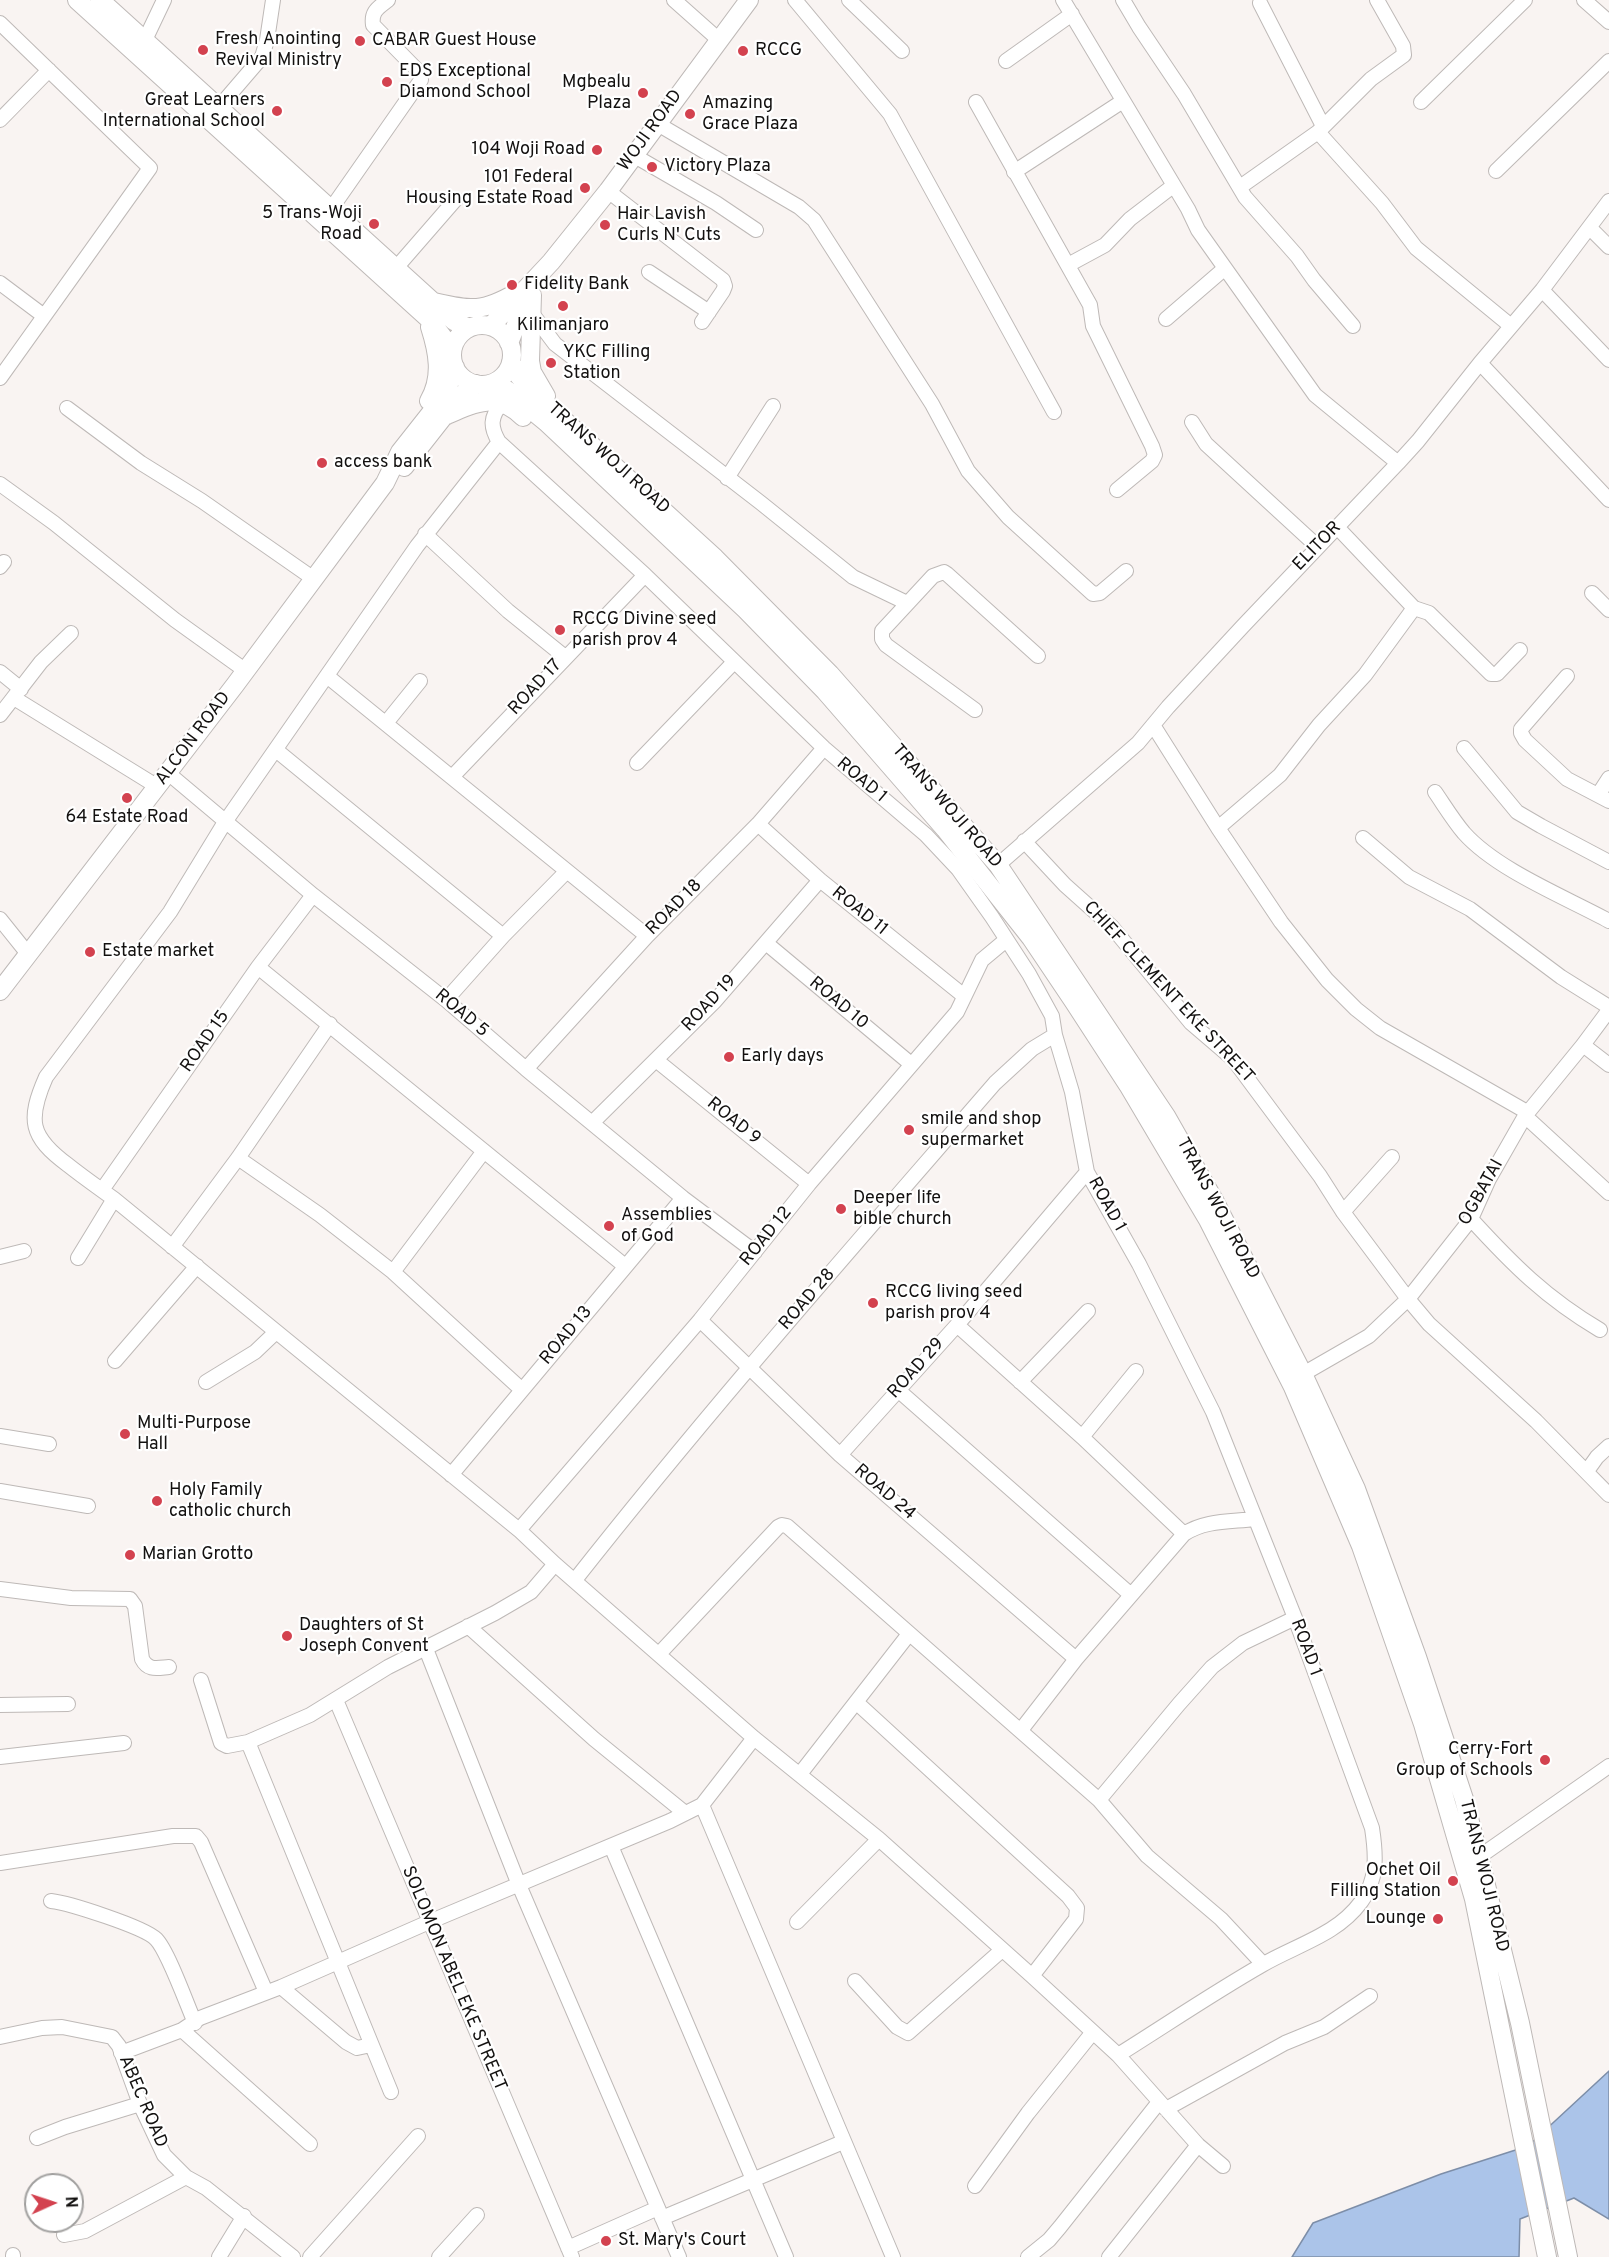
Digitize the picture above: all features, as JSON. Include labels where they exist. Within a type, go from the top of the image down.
[{"type":"main road","points":[[77,0],[430,309],[469,328]]},
{"type":"main road","points":[[100,0],[396,268],[430,309],[462,378],[484,384]]},
{"type":"main road","name":"WOJI ROAD","points":[[491,326],[531,298],[551,262],[608,191],[749,0]]},
{"type":"main road","points":[[430,309],[485,308],[498,303],[531,298]]},
{"type":"main road","points":[[509,343],[531,298]]},
{"type":"main road","points":[[435,418],[482,402],[512,406],[533,424],[550,416],[532,372],[530,361],[531,298]]},
{"type":"main road","points":[[430,309],[438,368],[437,383],[427,404],[435,418]]},
{"type":"main road","points":[[478,325],[491,326],[504,335],[509,343],[511,362],[507,371],[500,379],[484,384],[459,397],[435,418],[445,395],[461,333],[478,325]]},
{"type":"main road","name":"TRANS WOJI ROAD","points":[[511,362],[550,416],[825,691],[945,829],[1030,938],[1128,1085],[1208,1220],[1293,1387],[1380,1576]]},
{"type":"main road","name":"TRANS WOJI ROAD","points":[[484,384],[507,390],[550,416],[715,558],[830,674],[998,866],[1166,1116],[1215,1202],[1303,1374],[1356,1490],[1380,1576],[1464,1799],[1520,2024],[1568,2257]]},
{"type":"main road","name":"ALCON ROAD","points":[[0,991],[246,671],[385,483],[402,469],[435,418]]},
{"type":"main road","name":"TRANS WOJI ROAD","points":[[1412,1666],[1474,1899],[1547,2257]]},
{"type":"street","points":[[146,40],[164,0]]},
{"type":"street","points":[[219,107],[262,57],[273,0]]},
{"type":"street","points":[[331,209],[421,80],[420,74],[373,25],[372,16],[376,9],[388,0]]},
{"type":"street","points":[[674,0],[719,40]]},
{"type":"street","points":[[795,0],[890,114],[1054,412]]},
{"type":"street","points":[[849,0],[902,51]]},
{"type":"street","points":[[1063,0],[1188,209],[1198,230],[1315,395],[1398,463]]},
{"type":"street","points":[[1123,0],[1138,27],[1184,94],[1245,197],[1303,263],[1314,280],[1353,326]]},
{"type":"street","points":[[1240,187],[1321,129],[1371,79],[1404,55],[1403,46],[1377,0]]},
{"type":"street","points":[[1421,102],[1525,0]]},
{"type":"street","points":[[1584,0],[1609,22]]},
{"type":"street","points":[[1260,3],[1321,129],[1416,248],[1511,326]]},
{"type":"street","points":[[1006,61],[1072,14]]},
{"type":"street","points":[[0,23],[150,168],[0,378]]},
{"type":"street","points":[[1496,171],[1609,61]]},
{"type":"street","points":[[0,120],[49,70]]},
{"type":"street","points":[[1014,172],[1124,101]]},
{"type":"street","points":[[976,102],[1090,305],[1093,326],[1143,424],[1155,455],[1152,461],[1117,490]]},
{"type":"street","points":[[656,123],[799,207],[814,220],[932,404],[968,471],[1008,517],[1092,594],[1100,593],[1126,571]]},
{"type":"street","points":[[633,155],[716,203],[756,230]]},
{"type":"street","points":[[1068,264],[1105,245],[1130,219],[1173,186]]},
{"type":"street","points":[[608,191],[723,280],[725,286],[706,317],[649,272]]},
{"type":"street","points":[[396,268],[456,200]]},
{"type":"street","name":"ELITOR","points":[[998,866],[1024,841],[1122,759],[1195,677],[1398,463],[1542,291],[1609,201]]},
{"type":"street","points":[[1590,228],[1609,247]]},
{"type":"street","points":[[1166,319],[1224,269]]},
{"type":"street","points":[[0,283],[44,316]]},
{"type":"street","points":[[1542,291],[1609,360]]},
{"type":"street","points":[[531,298],[555,344],[853,577],[907,603]]},
{"type":"street","points":[[1480,363],[1609,500]]},
{"type":"street","points":[[502,403],[492,421],[492,430],[499,442],[426,534],[225,822],[170,912],[46,1077],[37,1097],[34,1112],[36,1129],[42,1142],[51,1152],[197,1266],[519,1530],[754,1737],[879,1839],[1118,2055],[1198,2145],[1223,2166]]},
{"type":"street","points":[[727,477],[773,406]]},
{"type":"street","points":[[67,408],[141,463],[201,501],[314,579]]},
{"type":"street","points":[[1192,422],[1206,444],[1318,547]]},
{"type":"street","name":"ROAD 1","points":[[499,442],[645,575],[824,748],[926,836],[958,869],[1029,974],[1052,1016],[1055,1035],[1072,1092],[1087,1172],[1139,1264],[1213,1412],[1295,1618],[1372,1828],[1375,1847],[1374,1877],[1362,1901],[1334,1928],[1263,1964],[1118,2055]]},
{"type":"street","points":[[0,484],[54,523],[175,621],[246,671]]},
{"type":"street","points":[[1337,527],[1414,608],[1430,614],[1491,674],[1497,674],[1520,650]]},
{"type":"street","points":[[426,534],[508,611],[565,657]]},
{"type":"street","points":[[975,710],[886,645],[882,639],[882,631],[933,576],[944,572],[1038,656]]},
{"type":"street","name":"ROAD 17","points":[[452,777],[645,575]]},
{"type":"street","points":[[1592,593],[1609,610]]},
{"type":"street","points":[[1218,828],[1280,775],[1319,725],[1365,675],[1414,608]]},
{"type":"street","points":[[0,715],[41,662],[71,633]]},
{"type":"street","points":[[637,763],[734,662]]},
{"type":"street","name":"ROAD 5","points":[[0,672],[17,693],[163,780],[225,822],[446,1000],[683,1198],[755,1252]]},
{"type":"street","points":[[327,676],[647,936]]},
{"type":"street","points":[[1567,676],[1521,729],[1521,733],[1525,740],[1567,779],[1604,798],[1609,778]]},
{"type":"street","points":[[386,723],[420,681]]},
{"type":"street","points":[[1153,725],[1287,931],[1356,1010],[1380,1028],[1526,1114],[1609,1193]]},
{"type":"street","name":"ROAD 18","points":[[526,1069],[647,936],[758,824],[824,748]]},
{"type":"street","points":[[1464,748],[1517,812],[1609,862]]},
{"type":"street","points":[[276,750],[502,936]]},
{"type":"street","points":[[1435,792],[1464,833],[1485,851],[1536,882],[1609,921]]},
{"type":"street","name":"ROAD 11","points":[[758,824],[820,880],[964,996]]},
{"type":"street","points":[[1363,838],[1409,877],[1470,909],[1561,977],[1609,1008]]},
{"type":"street","name":"CHIEF CLEMENT EKE STREET","points":[[1024,841],[1065,885],[1112,927],[1191,1023],[1233,1059],[1408,1299],[1436,1330],[1536,1421],[1609,1495]]},
{"type":"street","points":[[446,1000],[502,936],[567,872]]},
{"type":"street","name":"ROAD 19","points":[[593,1122],[715,1001],[820,880]]},
{"type":"street","name":"ROAD 15","points":[[102,1190],[258,967],[313,895]]},
{"type":"street","points":[[0,919],[28,954]]},
{"type":"street","name":"ROAD 12","points":[[519,1530],[700,1320],[809,1184],[957,1012],[982,960],[1006,940]]},
{"type":"street","name":"ROAD 10","points":[[766,943],[911,1064]]},
{"type":"street","points":[[258,967],[626,1266]]},
{"type":"street","name":"OGBATAI","points":[[1303,1374],[1369,1336],[1408,1299],[1471,1220],[1490,1179],[1526,1114],[1583,1045],[1609,1008]]},
{"type":"street","points":[[172,1247],[238,1158],[330,1024]]},
{"type":"street","name":"ROAD 28","points":[[575,1580],[749,1368],[995,1083],[1032,1049],[1055,1035]]},
{"type":"street","points":[[1583,1045],[1609,1065]]},
{"type":"street","name":"ROAD 9","points":[[656,1060],[809,1184]]},
{"type":"street","points":[[393,1272],[484,1151]]},
{"type":"street","points":[[1343,1212],[1392,1157]]},
{"type":"street","points":[[238,1158],[320,1215],[393,1272],[522,1390]]},
{"type":"street","name":"ROAD 29","points":[[840,1455],[957,1325],[1087,1172]]},
{"type":"street","name":"ROAD 13","points":[[452,1475],[683,1198]]},
{"type":"street","points":[[78,1258],[114,1199]]},
{"type":"street","points":[[1471,1220],[1535,1285],[1569,1311],[1600,1330]]},
{"type":"street","points":[[0,1257],[24,1251]]},
{"type":"street","points":[[115,1360],[197,1266]]},
{"type":"street","points":[[1020,1382],[1088,1311]]},
{"type":"street","name":"ROAD 24","points":[[700,1320],[840,1455],[1076,1659]]},
{"type":"street","points":[[957,1325],[1082,1437],[1184,1534]]},
{"type":"street","points":[[206,1382],[255,1352],[276,1332]]},
{"type":"street","points":[[1082,1437],[1136,1371]]},
{"type":"street","points":[[898,1390],[1131,1595]]},
{"type":"street","points":[[0,1436],[49,1444]]},
{"type":"street","points":[[1587,1471],[1609,1446]]},
{"type":"street","points":[[0,1491],[88,1506]]},
{"type":"street","points":[[1021,1730],[1076,1659],[1184,1534],[1208,1523],[1255,1519]]},
{"type":"street","points":[[660,1654],[778,1527],[787,1526],[1099,1800],[1148,1856],[1221,1919],[1263,1964]]},
{"type":"street","points":[[201,1680],[221,1743],[227,1746],[248,1742],[310,1715],[388,1667],[531,1592],[555,1564]]},
{"type":"street","points":[[0,1589],[71,1598],[130,1599],[135,1606],[142,1659],[145,1665],[150,1668],[169,1666]]},
{"type":"street","points":[[1099,1800],[1212,1667],[1243,1643],[1295,1618]]},
{"type":"street","points":[[468,1626],[594,1739],[685,1813]]},
{"type":"street","points":[[800,1774],[909,1634]]},
{"type":"street","points":[[426,1649],[519,1885],[679,2257]]},
{"type":"street","name":"SOLOMON ABEL EKE STREET","points":[[336,1700],[570,2252]]},
{"type":"street","points":[[856,1702],[1068,1896],[1077,1908],[1076,1919],[1032,1976]]},
{"type":"street","points":[[0,1705],[68,1704]]},
{"type":"street","points":[[121,2053],[189,2027],[200,2018],[281,1987],[612,1846],[702,1805],[754,1737]]},
{"type":"street","points":[[248,1742],[391,2092]]},
{"type":"street","points":[[0,1757],[124,1743]]},
{"type":"street","points":[[1479,1857],[1609,1766]]},
{"type":"street","points":[[702,1805],[892,2257]]},
{"type":"street","points":[[0,1863],[173,1836],[196,1836],[266,1992]]},
{"type":"street","points":[[797,1922],[879,1839]]},
{"type":"street","points":[[612,1846],[786,2257]]},
{"type":"street","points":[[51,1901],[71,1904],[155,1938],[166,1956],[189,2027],[310,2144]]},
{"type":"street","points":[[855,1981],[897,2027],[908,2033],[1002,1950]]},
{"type":"street","points":[[281,1987],[346,2043],[357,2048],[371,2045]]},
{"type":"street","points":[[1028,2257],[1049,2240],[1163,2106],[1285,2043],[1324,2027],[1370,1996]]},
{"type":"street","name":"ABEC ROAD","points":[[0,2037],[42,2028],[80,2030],[112,2037],[119,2046],[140,2104],[164,2155],[186,2177],[206,2188],[244,2216],[293,2257]]},
{"type":"street","points":[[975,2187],[1029,2113],[1093,2032]]},
{"type":"street","points":[[37,2138],[140,2104]]},
{"type":"street","points":[[310,2257],[418,2136]]},
{"type":"street","points":[[570,2252],[660,2213],[843,2142]]},
{"type":"street","points":[[1109,2257],[1198,2145]]},
{"type":"street","points":[[64,2235],[85,2230],[186,2177]]},
{"type":"street","points":[[439,2257],[477,2215]]},
{"type":"street","points":[[219,2257],[244,2216]]},
{"type":"water","points":[[1609,2071],[1609,2219],[1574,2198],[1520,2219],[1519,2257],[1292,2257],[1313,2223],[1441,2174],[1528,2146]]},
{"type":"place","name":"CABAR Guest House","points":[[360,41]]},
{"type":"place","name":"Fresh Anointing Revival Ministry","points":[[203,50]]},
{"type":"place","name":"RCCG","points":[[743,51]]},
{"type":"place","name":"EDS Exceptional Diamond School","points":[[387,82]]},
{"type":"place","name":"Mgbealu Plaza","points":[[643,93]]},
{"type":"place","name":"Great Learners International School","points":[[277,111]]},
{"type":"place","name":"Amazing Grace Plaza","points":[[690,114]]},
{"type":"place","name":"104 Woji Road","points":[[597,150]]},
{"type":"place","name":"Victory Plaza","points":[[652,167]]},
{"type":"place","name":"101 Federal Housing Estate Road","points":[[585,188]]},
{"type":"place","name":"5 Trans-Woji Road","points":[[374,224]]},
{"type":"place","name":"Hair Lavish Curls N' Cuts","points":[[605,225]]},
{"type":"place","name":"Fidelity Bank","points":[[512,285]]},
{"type":"place","name":"Kilimanjaro","points":[[563,306]]},
{"type":"place","name":"YKC Filling Station","points":[[551,363]]},
{"type":"place","name":"access bank","points":[[322,463]]},
{"type":"place","name":"RCCG Divine seed parish prov 4","points":[[560,630]]},
{"type":"place","name":"64 Estate Road","points":[[127,798]]},
{"type":"place","name":"Estate market","points":[[90,952]]},
{"type":"place","name":"Early days","points":[[729,1057]]},
{"type":"place","name":"smile and shop supermarket","points":[[909,1130]]},
{"type":"place","name":"Deeper life bible church","points":[[841,1209]]},
{"type":"place","name":"Assemblies of God","points":[[609,1226]]},
{"type":"place","name":"RCCG living seed parish prov 4","points":[[873,1303]]},
{"type":"place","name":"Multi-Purpose Hall","points":[[125,1434]]},
{"type":"place","name":"Holy Family catholic church","points":[[157,1501]]},
{"type":"place","name":"Marian Grotto","points":[[130,1555]]},
{"type":"place","name":"Daughters of St Joseph Convent","points":[[287,1636]]},
{"type":"place","name":"Cerry-Fort Group of Schools","points":[[1545,1760]]},
{"type":"place","name":"Ochet Oil Filling Station","points":[[1453,1881]]},
{"type":"place","name":"Lounge","points":[[1438,1919]]},
{"type":"place","name":"St. Mary's Court","points":[[606,2241]]}]
